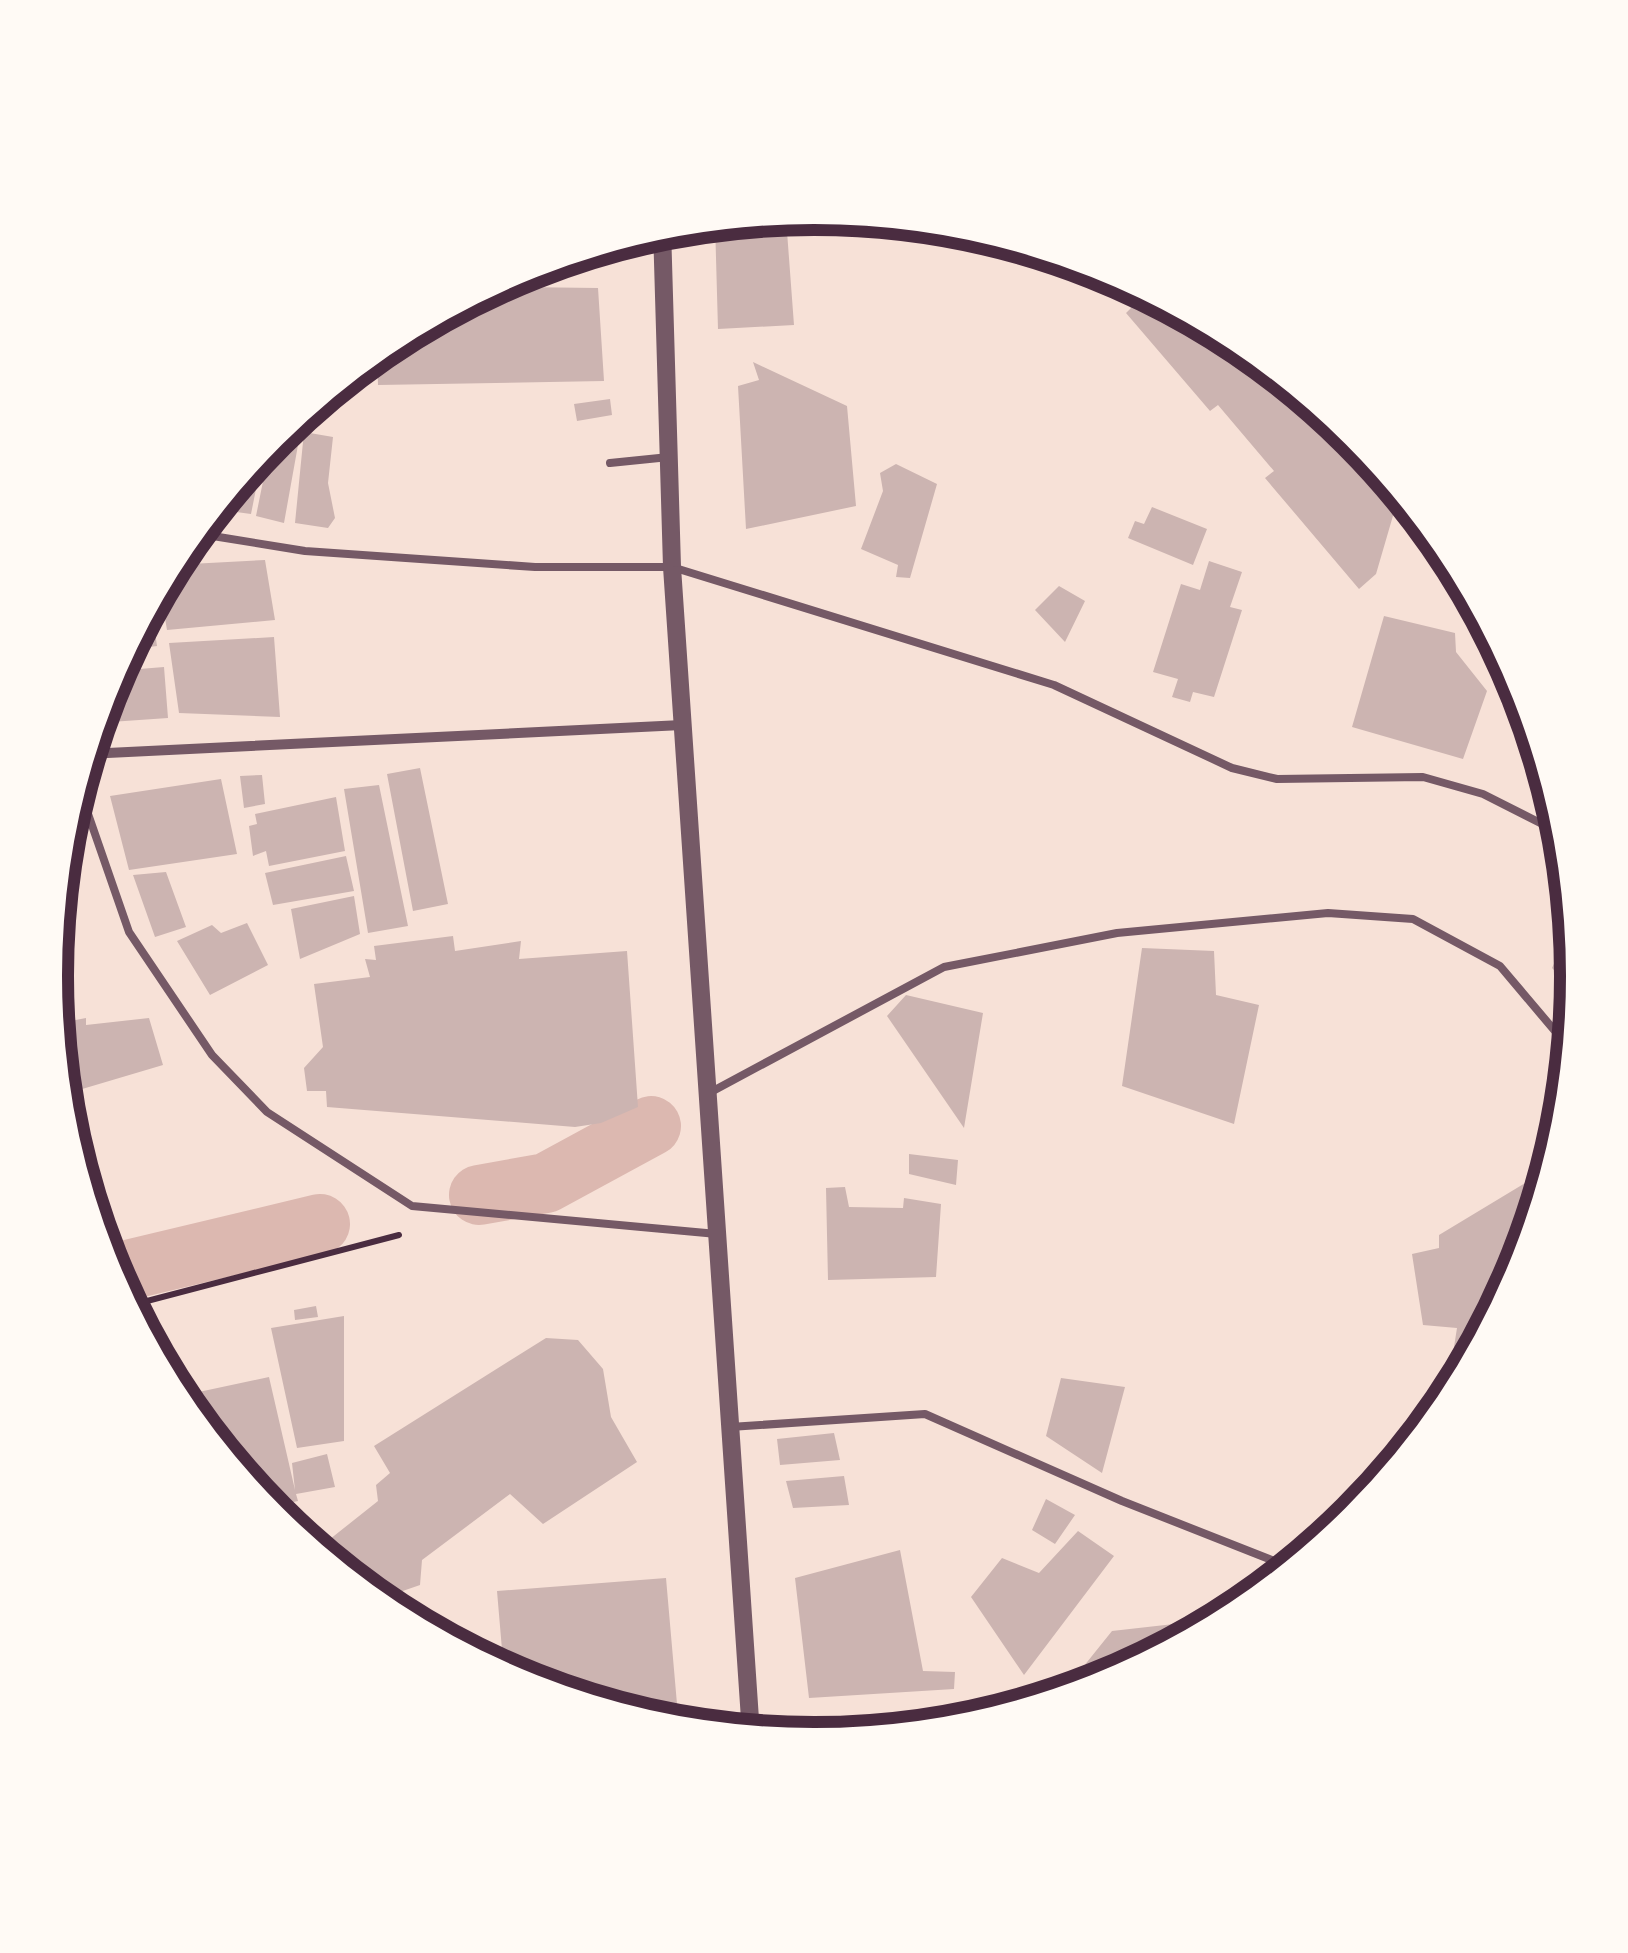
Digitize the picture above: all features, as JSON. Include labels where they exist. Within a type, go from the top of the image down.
[{"type":"street","points":[[662,245],[672,567],[750,1720]]},
{"type":"street","points":[[102,753],[682,725]]},
{"type":"lane","points":[[610,463],[668,457]]},
{"type":"lane","points":[[212,536],[306,551],[535,568],[672,567],[1054,685],[1232,768],[1277,779],[1424,777],[1483,794],[1545,825]]},
{"type":"lane","points":[[87,810],[130,932],[212,1055],[267,1112],[412,1206],[717,1234]]},
{"type":"lane","points":[[707,1094],[944,968],[1117,933],[1328,913],[1413,919],[1500,966],[1558,1035]]},
{"type":"lane","points":[[730,1427],[925,1414],[1122,1501],[1277,1562]]},
{"type":"path","points":[[142,1302],[410,1232]]},
{"type":"building","points":[[787,231],[794,325],[718,329],[715,236]]},
{"type":"building","points":[[528,287],[598,288],[604,381],[378,385],[378,371],[399,356],[441,330]]},
{"type":"building","points":[[1121,297],[1187,330],[1268,384],[1342,449],[1395,509],[1376,574],[1359,589],[1265,478],[1274,471],[1218,405],[1210,411],[1126,313],[1131,308]]},
{"type":"building","points":[[753,362],[847,406],[856,506],[746,529],[738,386],[759,380]]},
{"type":"building","points":[[610,399],[612,415],[577,421],[574,404]]},
{"type":"building","points":[[304,432],[333,437],[328,483],[335,518],[328,528],[295,523]]},
{"type":"building","points":[[291,444],[298,445],[284,523],[256,516],[265,471]]},
{"type":"building","points":[[896,464],[937,484],[910,578],[896,577],[898,565],[861,549],[883,491],[880,473]]},
{"type":"building","points":[[258,479],[251,514],[231,511]]},
{"type":"building","points":[[1152,507],[1207,529],[1193,565],[1128,538],[1135,521],[1144,524]]},
{"type":"building","points":[[265,560],[275,620],[167,630],[164,611],[192,564]]},
{"type":"building","points":[[1209,561],[1242,572],[1230,607],[1242,610],[1214,697],[1193,692],[1190,702],[1172,697],[1178,679],[1153,672],[1181,584],[1200,590]]},
{"type":"building","points":[[1059,586],[1085,601],[1065,642],[1035,610]]},
{"type":"building","points":[[1384,616],[1455,633],[1456,652],[1487,691],[1463,759],[1352,727]]},
{"type":"building","points":[[154,627],[157,646],[143,648]]},
{"type":"building","points":[[274,637],[280,717],[179,713],[169,643]]},
{"type":"building","points":[[164,667],[168,718],[113,722],[134,669]]},
{"type":"building","points":[[420,768],[448,904],[413,911],[387,774]]},
{"type":"building","points":[[262,775],[265,804],[244,808],[240,776]]},
{"type":"building","points":[[221,779],[237,854],[129,870],[110,796]]},
{"type":"building","points":[[379,785],[408,926],[368,933],[344,789]]},
{"type":"building","points":[[336,797],[345,851],[269,866],[266,851],[253,856],[249,826],[257,824],[255,814]]},
{"type":"building","points":[[346,856],[354,891],[273,905],[265,873]]},
{"type":"building","points":[[166,872],[186,927],[155,937],[133,875]]},
{"type":"building","points":[[354,896],[360,934],[300,959],[291,909]]},
{"type":"building","points":[[247,923],[268,965],[210,995],[177,941],[212,925],[221,933]]},
{"type":"building","points":[[453,936],[455,951],[521,941],[519,959],[627,951],[638,1107],[601,1123],[575,1127],[327,1107],[326,1091],[307,1091],[304,1068],[323,1047],[314,984],[370,977],[365,959],[376,960],[374,946]]},
{"type":"building","points":[[1142,948],[1214,951],[1216,995],[1259,1005],[1234,1124],[1122,1086]]},
{"type":"building","points":[[1557,957],[1560,977],[1552,968]]},
{"type":"building","points":[[906,995],[983,1013],[964,1128],[887,1016]]},
{"type":"building","points":[[86,1018],[86,1025],[149,1018],[163,1065],[77,1091],[69,1021]]},
{"type":"building","points":[[909,1154],[958,1160],[956,1185],[909,1174]]},
{"type":"building","points":[[1532,1179],[1504,1262],[1460,1349],[1454,1347],[1457,1328],[1423,1325],[1412,1254],[1439,1248],[1439,1235]]},
{"type":"building","points":[[845,1187],[849,1207],[903,1208],[904,1198],[941,1204],[936,1277],[828,1280],[826,1188]]},
{"type":"building","points":[[316,1306],[318,1317],[295,1320],[294,1310]]},
{"type":"building","points":[[344,1316],[344,1441],[297,1448],[271,1328]]},
{"type":"building","points":[[546,1338],[578,1340],[603,1369],[611,1417],[637,1462],[543,1524],[510,1494],[422,1560],[420,1585],[395,1594],[327,1542],[378,1501],[376,1485],[390,1473],[374,1446]]},
{"type":"building","points":[[269,1377],[295,1490],[292,1463],[327,1454],[335,1487],[296,1494],[298,1501],[286,1504],[253,1469],[194,1393]]},
{"type":"building","points":[[1061,1378],[1125,1387],[1102,1473],[1046,1436]]},
{"type":"building","points":[[834,1433],[840,1460],[780,1465],[777,1439]]},
{"type":"building","points":[[844,1476],[849,1505],[793,1508],[786,1481]]},
{"type":"building","points":[[1046,1499],[1075,1515],[1055,1544],[1032,1530]]},
{"type":"building","points":[[1078,1531],[1114,1556],[1024,1675],[971,1597],[1002,1558],[1039,1573]]},
{"type":"building","points":[[900,1550],[923,1671],[955,1672],[954,1689],[809,1698],[795,1578]]},
{"type":"building","points":[[666,1578],[678,1711],[574,1683],[502,1654],[497,1591]]},
{"type":"building","points":[[1188,1622],[1077,1674],[1112,1631]]},
{"type":"waterway","points":[[479,1195],[546,1183],[651,1126]]},
{"type":"waterway","points":[[128,1270],[320,1224]]}]
